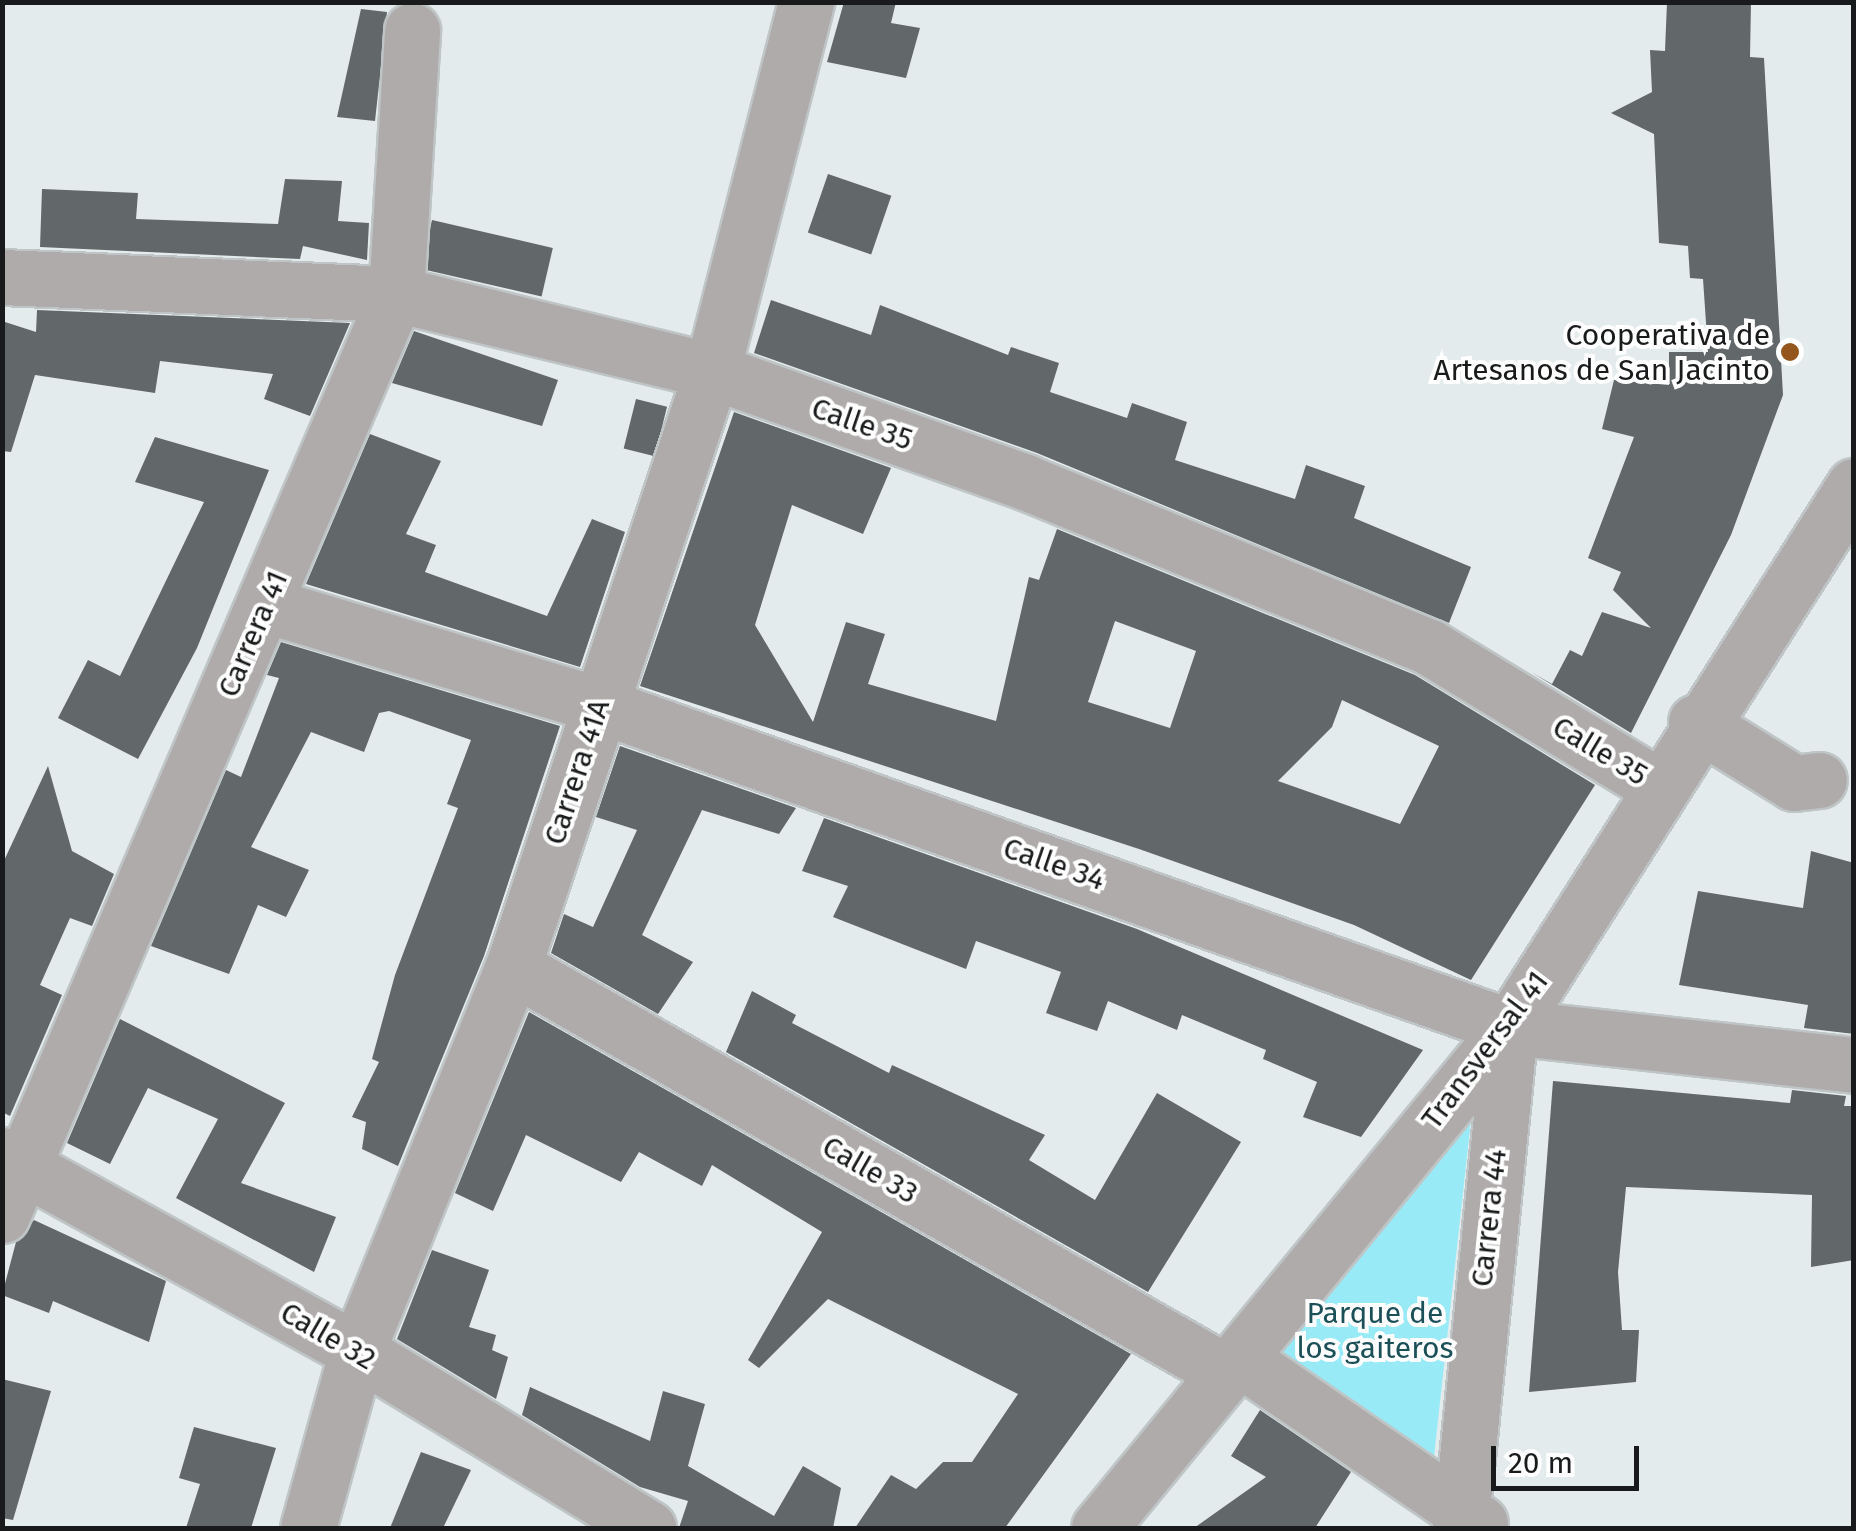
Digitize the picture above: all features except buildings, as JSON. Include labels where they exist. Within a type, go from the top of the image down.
[{"type":"street","name":"Carrera 41A","points":[[308,1528],[357,1352],[513,967],[712,371],[806,2]]},
{"type":"street","name":"Carrera 41","points":[[8,1178],[266,605],[396,294],[412,30]]},
{"type":"street","name":"Calle 35","points":[[2,277],[396,294],[712,371],[1025,482],[1429,647],[1658,786]]},
{"type":"street","name":"Transversal 41","points":[[1099,1528],[1510,1027],[1696,722],[1854,486]]},
{"type":"street","name":"Calle 34","points":[[266,605],[599,705],[1510,1027],[1854,1064]]},
{"type":"street","points":[[1696,722],[1794,783],[1819,780]]},
{"type":"street","name":"Calle 33","points":[[513,967],[1233,1365],[1468,1520]]},
{"type":"street","name":"Carrera 44","points":[[1468,1520],[1510,1027]]},
{"type":"street","name":"Calle 32","points":[[8,1178],[357,1352],[648,1528]]},
{"type":"green space","name":"Parque de los gaiteros","points":[[1474,1092],[1433,1466],[1266,1345]]},
{"type":"place","name":"Cooperativa de Artesanos de San Jacinto","points":[[1790,352]]}]
